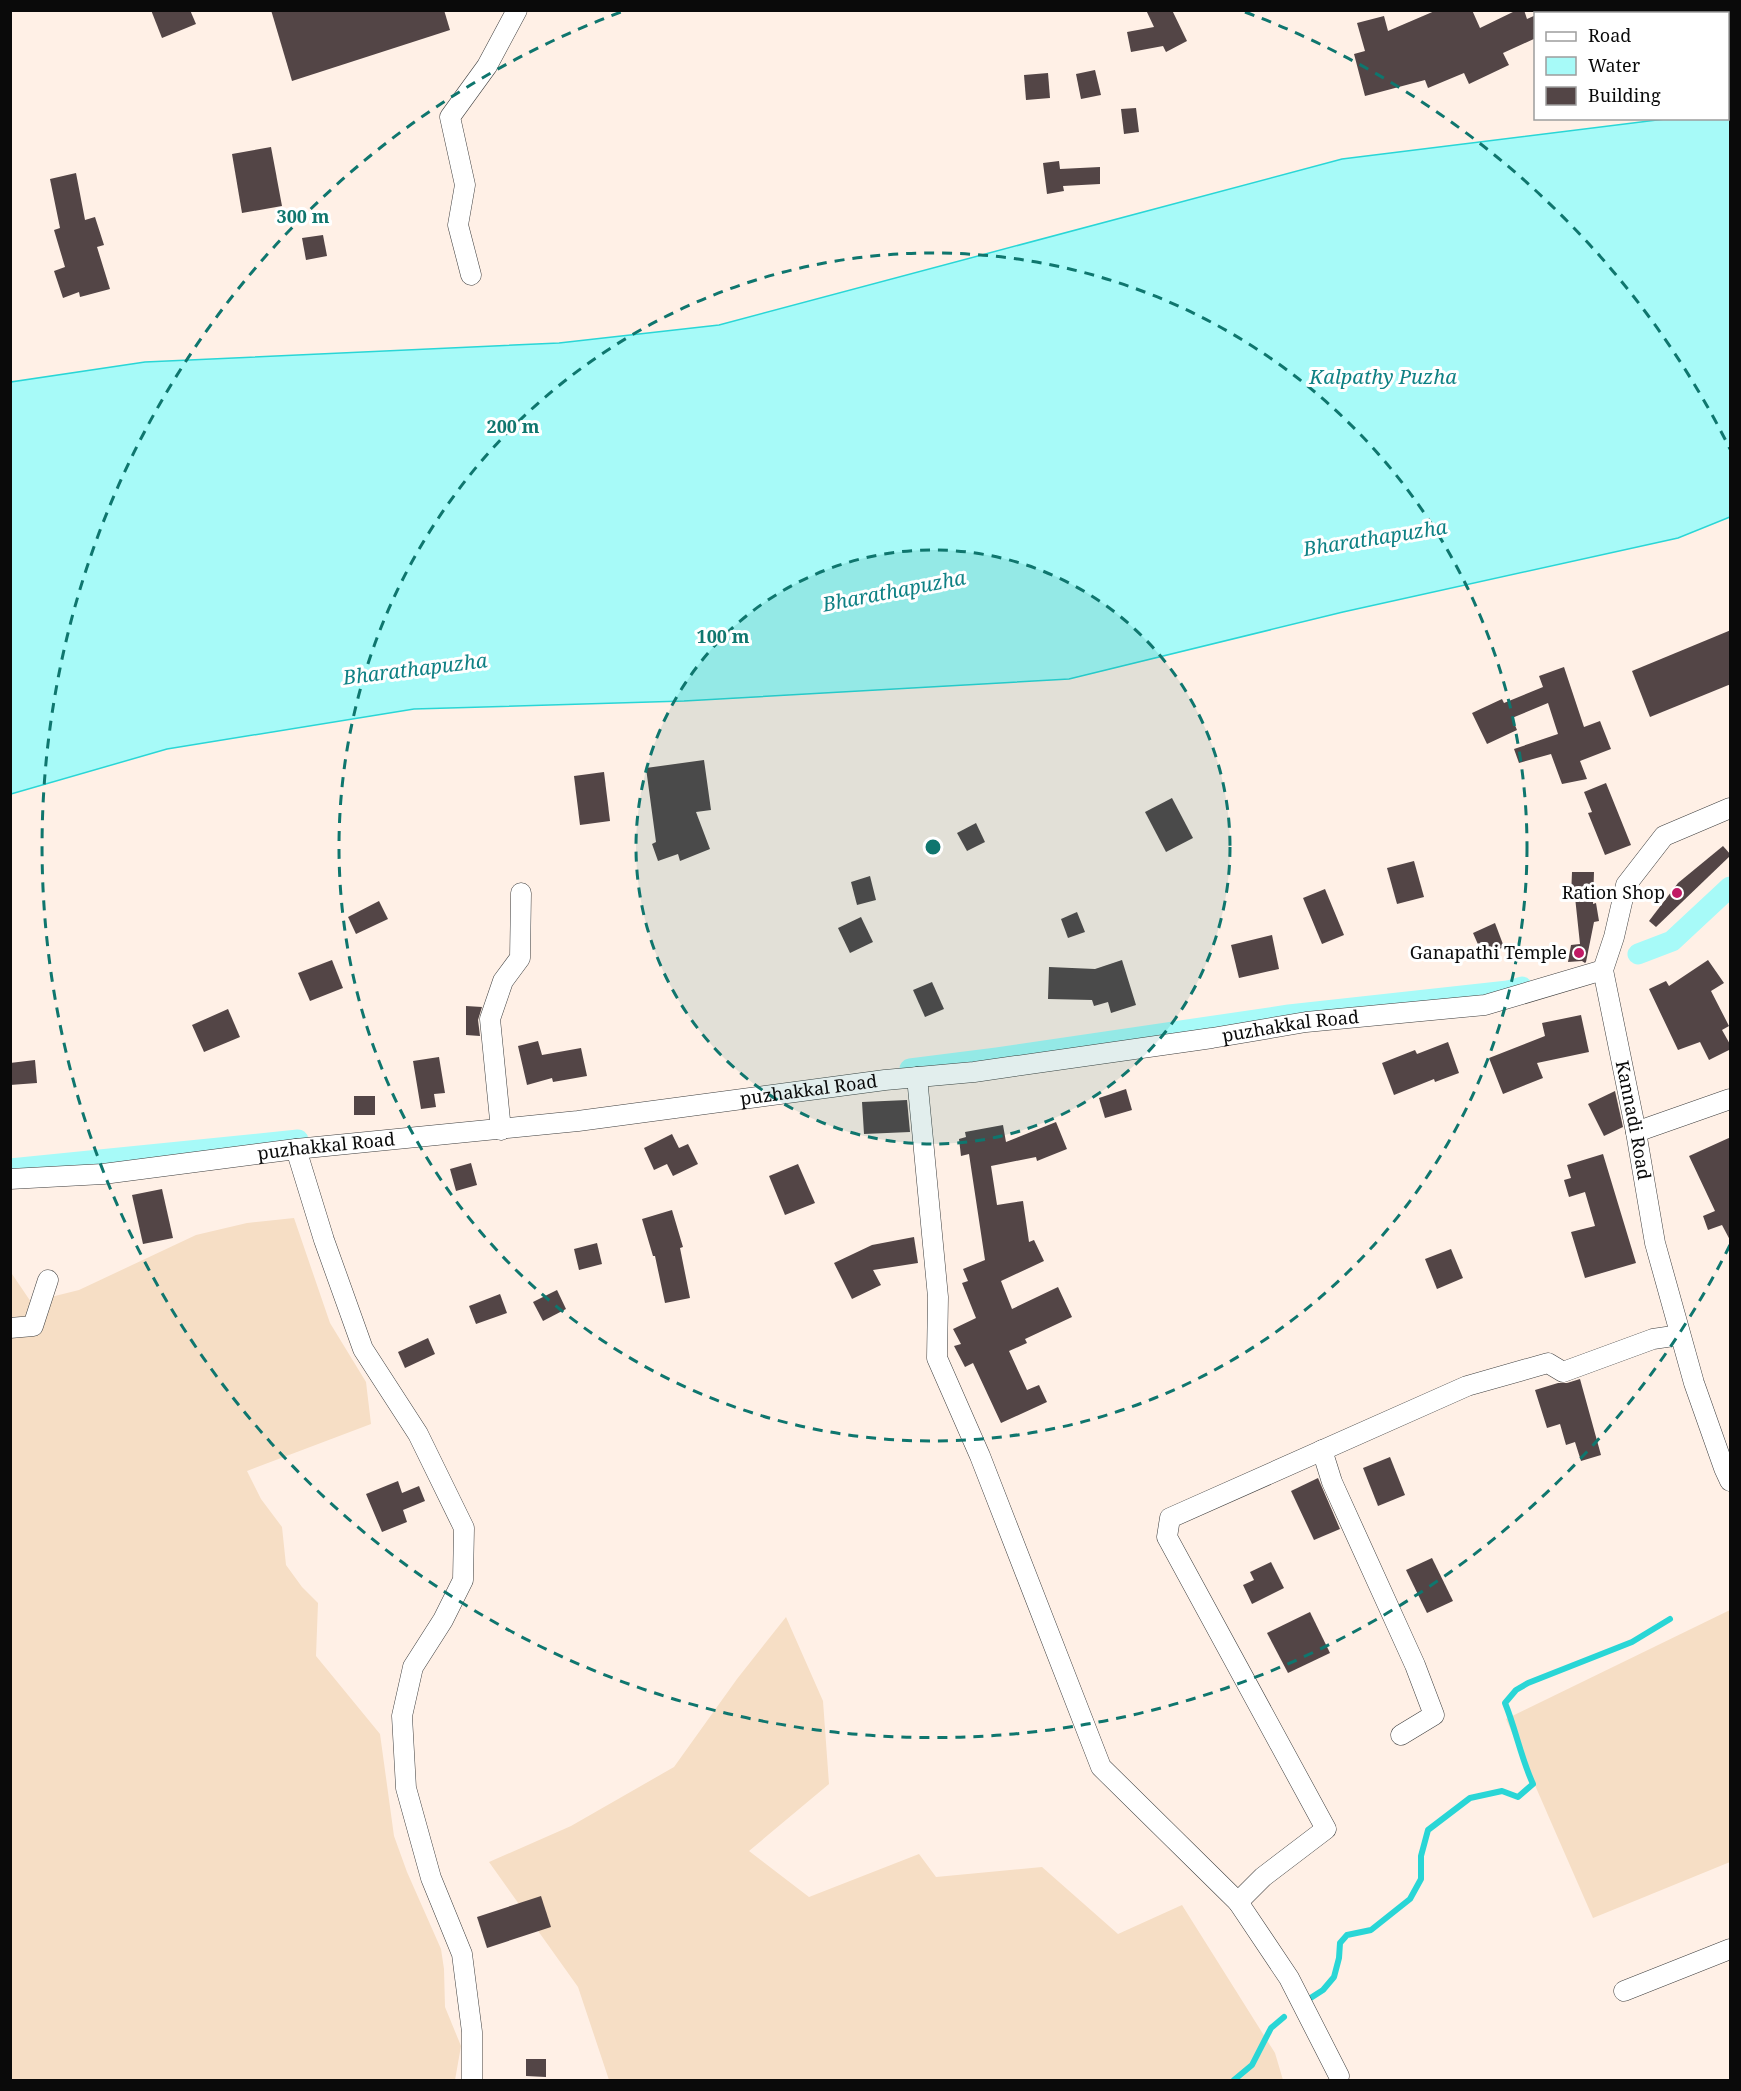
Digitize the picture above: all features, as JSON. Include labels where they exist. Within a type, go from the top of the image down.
[{"type":"street","points":[[471,275],[458,225],[465,185],[450,117],[487,66],[517,10]]},
{"type":"street","name":"Kannadi Road","points":[[1731,808],[1664,836],[1626,885],[1614,937],[1603,970],[1636,1132],[1655,1243],[1698,1393],[1724,1468],[1731,1481]]},
{"type":"street","points":[[501,1129],[490,1019],[503,981],[520,958],[521,893]]},
{"type":"street","name":"puzhakkal Road","points":[[10,1179],[103,1174],[296,1149],[578,1121],[873,1081],[974,1072],[1212,1038],[1306,1022],[1485,1005],[1603,970]]},
{"type":"street","points":[[917,1077],[938,1297],[937,1358],[980,1456],[1101,1767],[1238,1902],[1289,1978],[1339,2076]]},
{"type":"street","points":[[1636,1132],[1731,1099]]},
{"type":"street","points":[[296,1149],[324,1240],[363,1349],[418,1434],[464,1528],[463,1580],[443,1620],[413,1667],[402,1716],[406,1788],[431,1878],[462,1954],[472,2032],[472,2080]]},
{"type":"street","points":[[10,1328],[33,1326],[48,1280]]},
{"type":"street","points":[[1238,1902],[1263,1877],[1326,1829],[1167,1537],[1170,1518],[1467,1386],[1548,1363],[1563,1372],[1653,1339],[1680,1335]]},
{"type":"street","points":[[1322,1450],[1332,1482],[1415,1665],[1434,1715],[1401,1735]]},
{"type":"street","points":[[1624,1991],[1731,1949]]},
{"type":"shaded area","points":[[294,1218],[330,1323],[366,1382],[371,1424],[247,1471],[261,1499],[282,1527],[286,1565],[302,1587],[318,1603],[316,1656],[380,1734],[394,1836],[407,1872],[441,1949],[445,2007],[461,2046],[455,2080],[11,2080],[10,1271],[31,1302],[79,1290],[196,1235],[247,1223]]},
{"type":"shaded area","points":[[1730,1610],[1730,1862],[1593,1918],[1506,1719]]},
{"type":"shaded area","points":[[786,1617],[823,1701],[829,1784],[749,1851],[809,1897],[919,1854],[936,1877],[1042,1867],[1118,1934],[1182,1905],[1275,2053],[1283,2080],[609,2080],[578,1987],[489,1862],[571,1826],[674,1767],[737,1679]]},
{"type":"water","name":"Kalpathy Puzha","points":[[1729,110],[1730,517],[1678,538],[1343,612],[1069,679],[684,701],[414,709],[167,749],[11,794],[11,382],[145,362],[559,343],[719,325],[1342,159],[1657,120],[1729,120]]},
{"type":"building","points":[[151,10],[190,10],[196,24],[162,38]]},
{"type":"building","points":[[271,10],[444,10],[450,30],[292,81]]},
{"type":"building","points":[[1146,10],[1172,10],[1187,41],[1166,52],[1163,46],[1131,52],[1127,32],[1154,27]]},
{"type":"building","points":[[1437,10],[1472,10],[1480,28],[1517,10],[1524,10],[1527,19],[1534,16],[1534,39],[1503,53],[1509,65],[1469,84],[1464,73],[1428,88],[1425,80],[1365,96],[1354,54],[1365,51],[1357,23],[1384,16],[1388,31]]},
{"type":"building","points":[[1095,70],[1101,95],[1081,99],[1076,74]]},
{"type":"building","points":[[1048,73],[1050,98],[1026,100],[1024,75]]},
{"type":"building","points":[[1136,108],[1139,132],[1124,134],[1121,109]]},
{"type":"building","points":[[271,147],[282,206],[242,213],[232,154]]},
{"type":"building","points":[[1059,161],[1060,169],[1100,167],[1100,184],[1063,186],[1064,191],[1047,194],[1043,163]]},
{"type":"building","points":[[76,173],[85,220],[95,217],[104,245],[97,247],[110,289],[80,297],[79,292],[63,298],[54,271],[65,267],[54,230],[60,228],[50,179]]},
{"type":"building","points":[[323,235],[327,256],[306,260],[302,238]]},
{"type":"building","points":[[1731,630],[1731,684],[1650,717],[1632,671]]},
{"type":"building","points":[[1564,667],[1584,727],[1600,721],[1611,749],[1580,761],[1587,779],[1562,784],[1551,754],[1519,763],[1514,749],[1558,734],[1548,703],[1512,718],[1517,730],[1487,744],[1472,713],[1502,699],[1504,703],[1543,687],[1539,676]]},
{"type":"building","points":[[704,760],[711,810],[696,812],[710,849],[680,861],[678,854],[658,861],[652,844],[656,842],[646,768]]},
{"type":"building","points":[[604,772],[610,821],[580,825],[574,776]]},
{"type":"building","points":[[1606,783],[1631,845],[1605,855],[1588,813],[1592,812],[1584,792]]},
{"type":"building","points":[[1172,798],[1193,838],[1166,852],[1145,812]]},
{"type":"building","points":[[976,823],[985,842],[967,851],[957,833]]},
{"type":"building","points":[[1723,846],[1731,855],[1656,927],[1649,921],[1678,883]]},
{"type":"building","points":[[1414,861],[1424,897],[1397,904],[1387,868]]},
{"type":"building","points":[[1572,872],[1594,872],[1593,904],[1596,903],[1599,921],[1594,922],[1585,963],[1582,961],[1568,962],[1571,945],[1580,944],[1575,897],[1571,897]]},
{"type":"building","points":[[870,876],[876,900],[857,905],[851,882]]},
{"type":"building","points":[[1325,889],[1344,935],[1322,944],[1303,898]]},
{"type":"building","points":[[379,901],[388,919],[356,934],[348,917]]},
{"type":"building","points":[[1077,912],[1085,932],[1068,938],[1061,919]]},
{"type":"building","points":[[861,917],[873,942],[850,953],[838,928]]},
{"type":"building","points":[[1495,923],[1504,947],[1483,956],[1473,933]]},
{"type":"building","points":[[1272,935],[1279,969],[1239,978],[1231,945]]},
{"type":"building","points":[[332,960],[343,988],[310,1001],[298,973]]},
{"type":"building","points":[[1122,960],[1136,1005],[1111,1013],[1108,1002],[1094,1006],[1092,1000],[1048,999],[1049,967],[1095,969]]},
{"type":"building","points":[[1708,960],[1724,983],[1711,991],[1729,1026],[1722,1030],[1731,1046],[1731,1049],[1709,1060],[1700,1042],[1678,1050],[1649,989],[1666,981],[1669,986]]},
{"type":"building","points":[[932,982],[944,1009],[925,1017],[913,990]]},
{"type":"building","points":[[466,1006],[482,1007],[478,1020],[480,1036],[466,1035]]},
{"type":"building","points":[[228,1009],[240,1037],[204,1052],[192,1025]]},
{"type":"building","points":[[1581,1015],[1589,1052],[1537,1063],[1543,1078],[1503,1094],[1489,1058],[1545,1036],[1542,1023]]},
{"type":"building","points":[[538,1041],[542,1055],[581,1048],[587,1076],[553,1082],[552,1078],[527,1085],[518,1046]]},
{"type":"building","points":[[1448,1042],[1459,1073],[1435,1082],[1434,1079],[1394,1095],[1382,1063],[1415,1050],[1417,1054]]},
{"type":"building","points":[[439,1057],[445,1093],[434,1094],[436,1107],[421,1109],[413,1061]]},
{"type":"building","points":[[35,1060],[37,1083],[10,1085],[10,1063]]},
{"type":"building","points":[[1126,1089],[1132,1110],[1105,1118],[1099,1098]]},
{"type":"building","points":[[1615,1091],[1623,1127],[1604,1136],[1588,1104]]},
{"type":"building","points":[[354,1096],[375,1096],[375,1115],[354,1115]]},
{"type":"building","points":[[907,1100],[910,1132],[864,1134],[862,1102]]},
{"type":"building","points":[[1056,1122],[1067,1149],[1037,1161],[1036,1157],[991,1166],[997,1205],[1023,1201],[1029,1242],[1034,1240],[1044,1261],[1001,1281],[1012,1309],[1058,1287],[1072,1317],[1025,1339],[1027,1343],[1009,1351],[1027,1390],[1039,1385],[1047,1402],[1001,1423],[973,1363],[965,1367],[954,1346],[961,1344],[953,1329],[976,1318],[962,1283],[968,1281],[963,1269],[985,1260],[969,1154],[961,1156],[959,1139],[966,1137],[965,1132],[1003,1125],[1006,1142]]},
{"type":"building","points":[[672,1134],[679,1148],[688,1144],[698,1164],[673,1176],[667,1164],[654,1170],[644,1148]]},
{"type":"building","points":[[1731,1137],[1731,1242],[1722,1225],[1708,1230],[1703,1216],[1715,1211],[1689,1156]]},
{"type":"building","points":[[1603,1154],[1636,1263],[1585,1278],[1571,1232],[1595,1226],[1585,1192],[1569,1197],[1564,1180],[1571,1178],[1567,1165]]},
{"type":"building","points":[[471,1163],[477,1185],[456,1191],[450,1169]]},
{"type":"building","points":[[798,1164],[815,1203],[785,1215],[769,1176]]},
{"type":"building","points":[[162,1189],[173,1238],[143,1244],[132,1195]]},
{"type":"building","points":[[672,1210],[683,1247],[680,1248],[690,1298],[665,1303],[655,1256],[653,1256],[642,1219]]},
{"type":"building","points":[[914,1237],[918,1263],[873,1270],[881,1285],[852,1299],[834,1263],[872,1245]]},
{"type":"building","points":[[597,1243],[602,1264],[579,1270],[574,1249]]},
{"type":"building","points":[[1451,1249],[1463,1278],[1437,1289],[1425,1259]]},
{"type":"building","points":[[557,1290],[566,1309],[543,1321],[533,1302]]},
{"type":"building","points":[[500,1294],[507,1313],[476,1324],[469,1306]]},
{"type":"building","points":[[428,1338],[435,1354],[405,1368],[398,1352]]},
{"type":"building","points":[[1580,1379],[1601,1455],[1581,1461],[1575,1442],[1566,1445],[1560,1424],[1547,1428],[1535,1390]]},
{"type":"building","points":[[1390,1457],[1405,1495],[1378,1506],[1363,1468]]},
{"type":"building","points":[[1318,1478],[1340,1529],[1314,1540],[1291,1491]]},
{"type":"building","points":[[398,1481],[402,1493],[419,1486],[425,1501],[403,1510],[407,1522],[382,1532],[366,1494]]},
{"type":"building","points":[[1432,1558],[1453,1601],[1427,1613],[1406,1570]]},
{"type":"building","points":[[1271,1562],[1284,1588],[1252,1604],[1243,1585],[1254,1580],[1250,1572]]},
{"type":"building","points":[[1310,1612],[1330,1653],[1288,1673],[1267,1633]]},
{"type":"building","points":[[541,1896],[551,1927],[487,1948],[477,1917]]},
{"type":"building","points":[[526,2059],[546,2059],[546,2077],[526,2076]]},
{"type":"waterway","points":[[1638,954],[1672,941],[1730,887]]},
{"type":"waterway","points":[[910,1069],[1289,1015],[1508,991],[1522,987]]},
{"type":"waterway","points":[[10,1169],[298,1140]]},
{"type":"waterway","points":[[1309,1999],[1323,1990],[1334,1977],[1340,1943],[1347,1935],[1371,1930],[1410,1899],[1421,1879],[1421,1856],[1428,1830],[1470,1798],[1502,1791],[1518,1797],[1533,1784],[1505,1703],[1516,1690],[1528,1683],[1632,1642],[1670,1619]]},
{"type":"waterway","points":[[1234,2080],[1252,2065],[1271,2028],[1284,2017]]},
{"type":"place","name":"Ration Shop","points":[[1677,893]]},
{"type":"place","name":"Ganapathi Temple","points":[[1579,953]]},
{"type":"water label","name":"Bharathapuzha","points":[[1375,538]]},
{"type":"water label","name":"Bharathapuzha","points":[[894,591]]},
{"type":"water label","name":"Bharathapuzha","points":[[415,669]]}]
